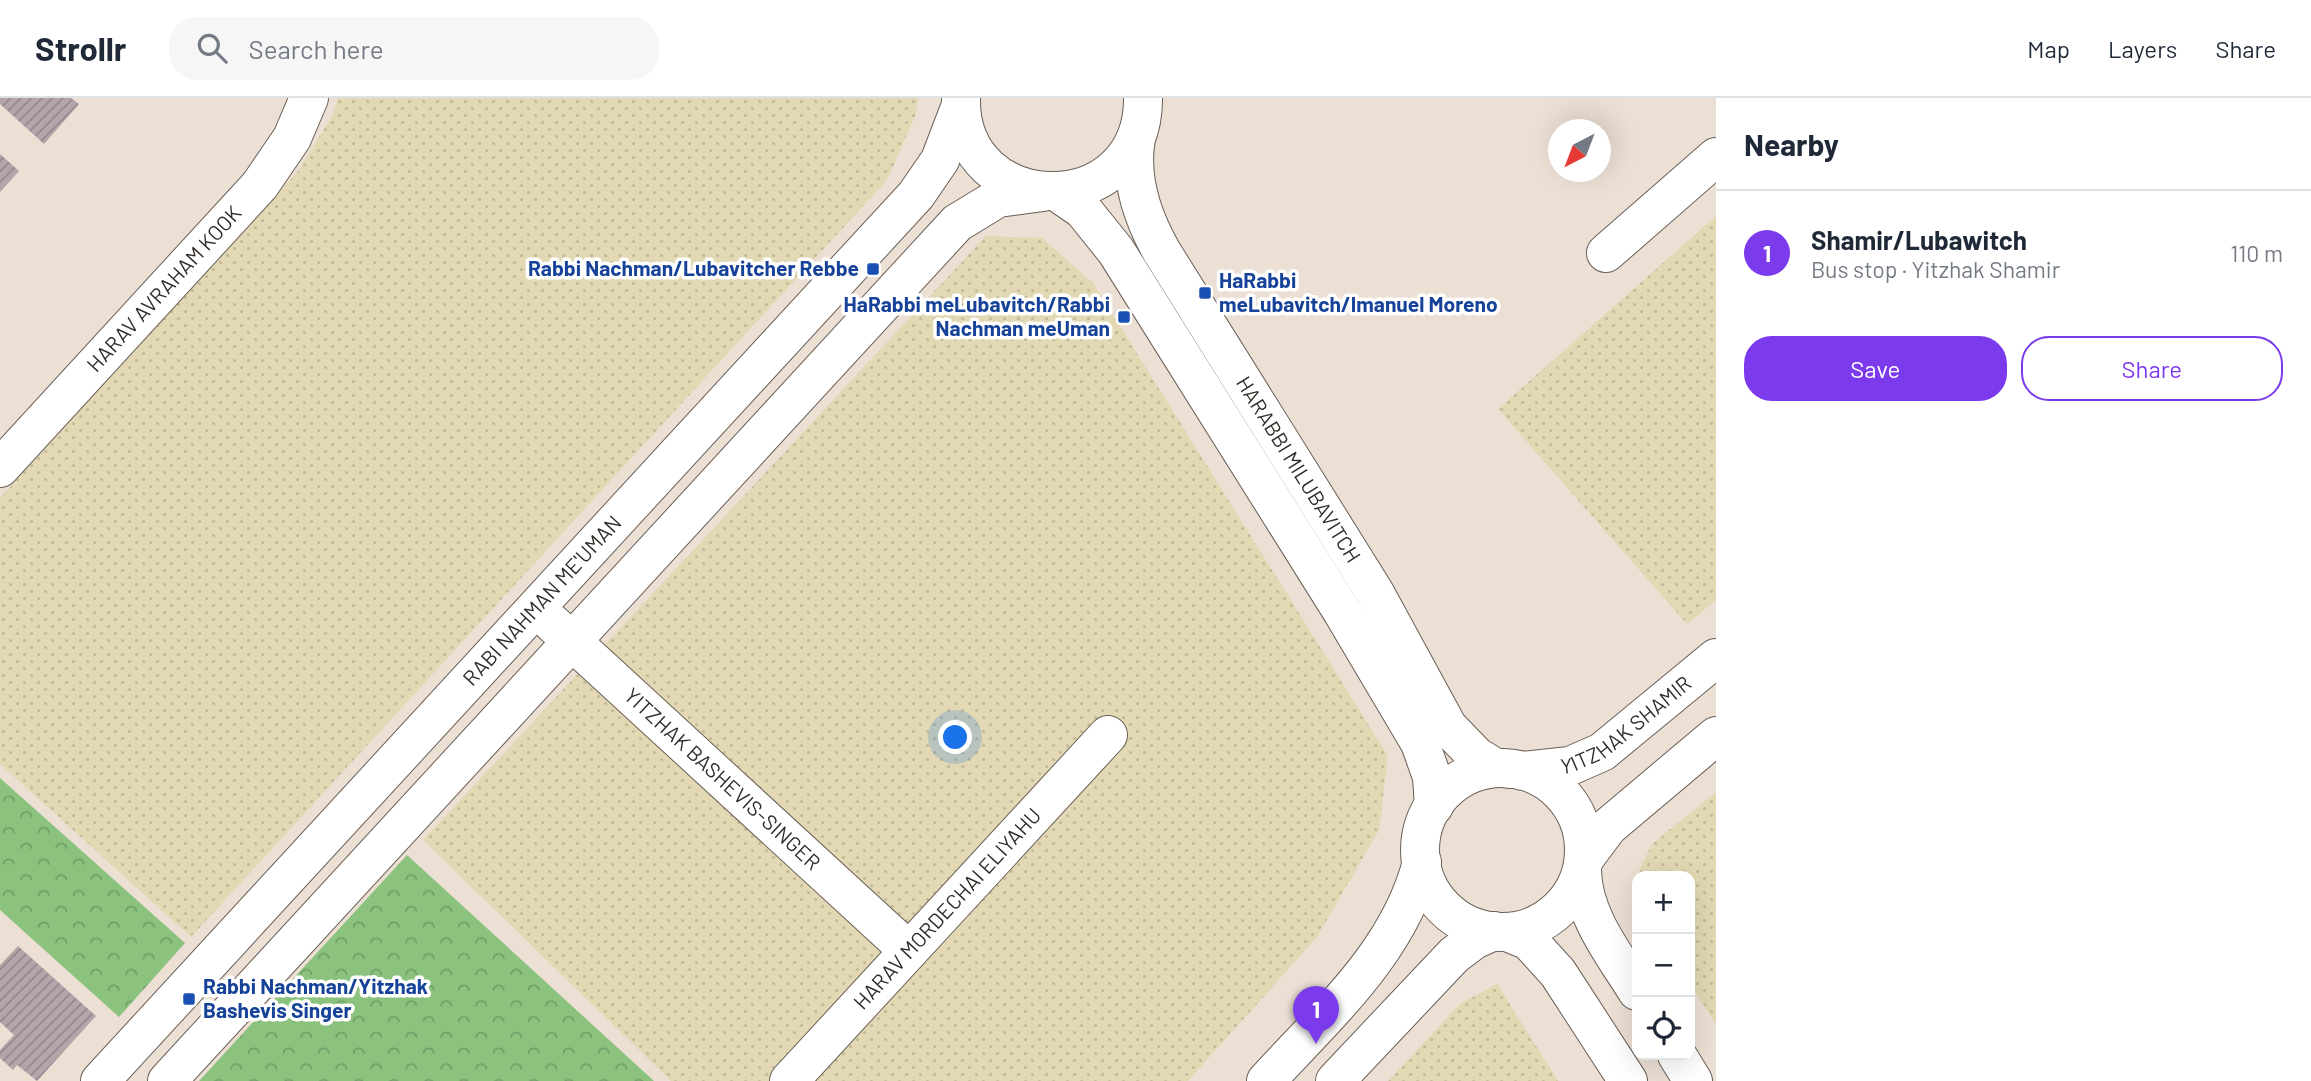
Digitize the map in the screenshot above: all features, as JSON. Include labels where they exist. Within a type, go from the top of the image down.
[{"type":"street","name":"HARAV AVRAHAM KOOK","points":[[0,468],[260,185],[292,138],[309,98]]},
{"type":"street","name":"HARABBI MILUBAVITCH","points":[[1143,98],[1133,165],[1139,198],[1150,231],[1375,593],[1448,727],[1476,755],[1494,767],[1517,770]]},
{"type":"street","name":"HARABBI MILUBAVITCH","points":[[961,102],[973,146],[991,169],[1016,184],[1050,192],[1083,211],[1116,251],[1343,613],[1420,743],[1432,777],[1434,806]]},
{"type":"street","name":"RABI NAHMAN ME'UMAN","points":[[100,1081],[916,195],[940,160],[961,102]]},
{"type":"street","points":[[167,1081],[957,223],[998,198],[1085,187],[1109,173],[1136,138]]},
{"type":"street","points":[[1606,253],[1716,157]]},
{"type":"street","name":"YITZHAK BASHEVIS-SINGER","points":[[536,608],[909,951]]},
{"type":"street","name":"YITZHAK SHAMIR","points":[[1517,770],[1570,766],[1602,752],[1716,658]]},
{"type":"street","name":"HARAV MORDECHAI ELIYAHU","points":[[789,1081],[1108,735]]},
{"type":"street","points":[[1335,1081],[1454,955],[1474,940],[1531,927],[1554,914],[1571,895],[1583,865],[1608,827],[1716,736]]},
{"type":"street","points":[[1266,1081],[1382,951],[1409,904],[1422,862],[1423,830],[1434,806],[1462,779],[1485,770],[1517,770],[1557,790],[1573,810],[1582,834],[1582,889],[1590,911],[1632,983]]},
{"type":"street","points":[[1422,862],[1431,890],[1448,911],[1470,925],[1529,941],[1558,973],[1628,1081]]},
{"type":"street","points":[[1680,1060],[1693,1081]]},
{"type":"sand","points":[[338,98],[918,98],[916,114],[887,180],[191,937],[0,764],[0,498],[299,170],[332,116]]},
{"type":"sand","points":[[1716,216],[1716,600],[1687,624],[1498,409]]},
{"type":"sand","points":[[986,236],[1042,238],[1093,283],[1388,756],[1379,830],[1317,937],[1188,1081],[671,1081],[423,840]]},
{"type":"sand","points":[[1716,792],[1716,1025],[1695,991],[1695,871],[1639,871],[1652,844]]},
{"type":"sand","points":[[1497,984],[1558,1081],[1388,1081],[1460,1004]]},
{"type":"green space","points":[[0,778],[185,943],[119,1017],[0,910]]},
{"type":"green space","points":[[407,855],[654,1081],[199,1081]]},
{"type":"building","points":[[0,98],[71,98],[79,104],[44,144],[0,104]]},
{"type":"building","points":[[0,154],[19,171],[0,192]]},
{"type":"building","points":[[18,946],[96,1016],[37,1081],[17,1065],[13,1070],[0,1058],[0,1050],[14,1035],[0,1022],[0,965]]},
{"type":"place","name":"Rabbi Nachman/Lubavitcher Rebbe","points":[[873,269]]},
{"type":"place","name":"HaRabbi meLubavitch/Imanuel Moreno","points":[[1205,293]]},
{"type":"place","name":"HaRabbi meLubavitch/Rabbi Nachman meUman","points":[[1124,317]]},
{"type":"place","name":"Rabbi Nachman/Yitzhak Bashevis Singer","points":[[189,999]]},
{"type":"place","name":"Shamir/Lubawitch","points":[[1316,1044]]}]
